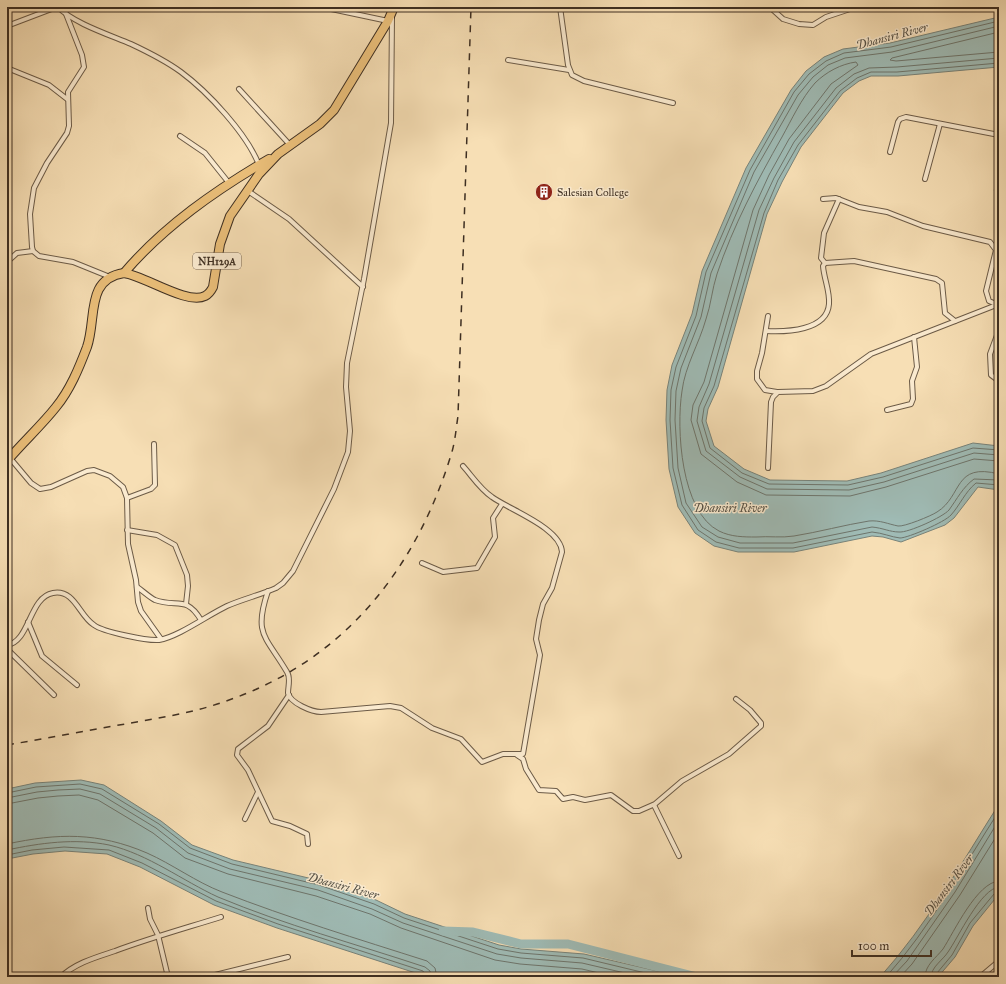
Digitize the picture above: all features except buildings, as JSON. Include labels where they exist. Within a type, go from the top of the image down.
[{"type":"highway","name":"NH129A","points":[[278,154],[266,166],[225,224],[213,287],[209,294],[204,297],[190,297],[124,273],[143,251],[180,218],[229,184],[278,154],[320,124],[334,110],[388,21],[393,10]]},
{"type":"highway","points":[[8,459],[57,406],[70,385],[83,358],[90,337],[97,292],[101,284],[110,276],[124,273]]},
{"type":"street","points":[[7,26],[57,7],[66,14],[146,52],[181,72],[202,90],[254,151],[259,165]]},
{"type":"street","points":[[322,7],[388,21]]},
{"type":"street","points":[[560,7],[569,70],[572,75],[584,81],[673,103]]},
{"type":"street","points":[[772,9],[783,19],[799,24],[813,25],[826,17],[856,7]]},
{"type":"street","points":[[7,645],[16,642],[45,596],[53,593],[61,592],[68,595],[89,622],[101,629],[148,639],[161,639],[227,606],[268,591],[283,583],[293,571],[347,458],[350,431],[346,387],[346,362],[363,287],[391,123],[393,10]]},
{"type":"street","points":[[33,252],[30,226],[32,196],[42,172],[68,130],[67,99],[69,88],[82,70],[84,63],[66,14]]},
{"type":"street","points":[[508,60],[569,70]]},
{"type":"street","points":[[7,68],[49,84],[67,99]]},
{"type":"street","points":[[239,88],[290,145]]},
{"type":"street","points":[[890,152],[898,122],[903,117],[999,136]]},
{"type":"street","points":[[925,178],[940,124]]},
{"type":"street","points":[[180,136],[205,153],[229,184]]},
{"type":"street","points":[[248,191],[289,220],[363,287]]},
{"type":"street","points":[[823,199],[839,199],[859,207],[887,212],[923,226],[990,242],[996,250],[986,294],[989,301],[998,304]]},
{"type":"street","points":[[766,331],[794,332],[820,321],[824,316],[829,305],[824,271],[825,263],[821,258],[824,233],[839,199]]},
{"type":"street","points":[[7,262],[17,253],[33,252],[39,256],[73,262],[110,276]]},
{"type":"street","points":[[825,263],[854,261],[936,279],[942,283],[945,313],[955,321]]},
{"type":"street","points":[[768,316],[757,371],[757,379],[765,390],[778,392],[813,391],[826,386],[872,354],[998,304]]},
{"type":"street","points":[[999,330],[990,354],[992,377],[999,381]]},
{"type":"street","points":[[887,410],[911,404],[913,399],[912,382],[917,367],[914,337]]},
{"type":"street","points":[[768,468],[771,402],[773,397],[778,392]]},
{"type":"street","points":[[126,498],[151,489],[155,484],[154,444]]},
{"type":"street","points":[[8,459],[31,483],[40,489],[51,487],[81,472],[94,470],[110,476],[124,487],[126,498],[128,544],[141,611],[161,639]]},
{"type":"street","points":[[289,696],[293,700],[317,712],[390,706],[401,708],[432,728],[461,739],[482,762],[503,754],[521,754],[524,752],[541,652],[536,639],[539,620],[543,604],[552,588],[562,550],[559,542],[551,533],[486,493],[463,466]]},
{"type":"street","points":[[422,563],[443,572],[477,568],[495,537],[493,518],[502,504]]},
{"type":"street","points":[[127,530],[157,535],[175,545],[188,575],[186,604]]},
{"type":"street","points":[[137,587],[154,599],[186,604],[196,611],[201,620]]},
{"type":"street","points":[[268,591],[261,616],[263,632],[266,640],[288,674],[289,696],[268,726],[237,752],[239,758],[248,770],[272,821],[290,826],[307,834],[308,844]]},
{"type":"street","points":[[28,622],[42,656],[77,685]]},
{"type":"street","points":[[7,649],[54,695]]},
{"type":"street","points":[[515,754],[523,759],[526,769],[541,791],[554,790],[562,799],[573,797],[583,800],[611,795],[636,812],[654,805],[682,781],[729,754],[761,726],[761,723],[750,710],[736,699]]},
{"type":"street","points":[[245,819],[258,792]]},
{"type":"street","points":[[654,805],[679,856]]},
{"type":"street","points":[[148,908],[150,919],[158,935],[168,977]]},
{"type":"street","points":[[60,977],[77,966],[158,935],[221,917]]},
{"type":"street","points":[[207,977],[288,957]]},
{"type":"street","points":[[980,977],[999,961]]},
{"type":"water","name":"Dhansiri River","points":[[999,17],[999,67],[898,76],[871,76],[859,81],[843,93],[801,147],[767,214],[718,387],[708,409],[706,421],[714,446],[744,469],[770,480],[847,481],[881,473],[973,443],[999,446],[999,490],[978,487],[954,518],[945,525],[901,542],[883,537],[872,536],[794,552],[738,552],[714,546],[695,533],[678,507],[669,469],[666,420],[667,390],[672,365],[692,314],[702,271],[746,168],[791,90],[806,71],[824,57],[843,49],[890,43]]},
{"type":"water","name":"Dhansiri River","points":[[81,780],[104,785],[161,821],[192,845],[233,860],[321,881],[376,900],[405,914],[499,945],[521,949],[584,954],[683,977],[428,977],[277,928],[214,905],[140,867],[107,854],[65,851],[33,854],[7,859],[7,789],[35,783]]},
{"type":"water","name":"Dhansiri River","points":[[999,804],[999,894],[973,926],[955,957],[938,977],[880,977],[929,915]]},
{"type":"waterway","name":"Dhansiri River","points":[[443,931],[473,932],[521,944],[568,944],[697,977]]},
{"type":"railway","points":[[7,745],[156,719],[193,711],[229,700],[270,683],[307,661],[341,635],[370,605],[396,572],[418,536],[436,497],[452,450],[458,416],[471,7]]},
{"type":"place","name":"Salesian College","points":[[544,192]]}]
